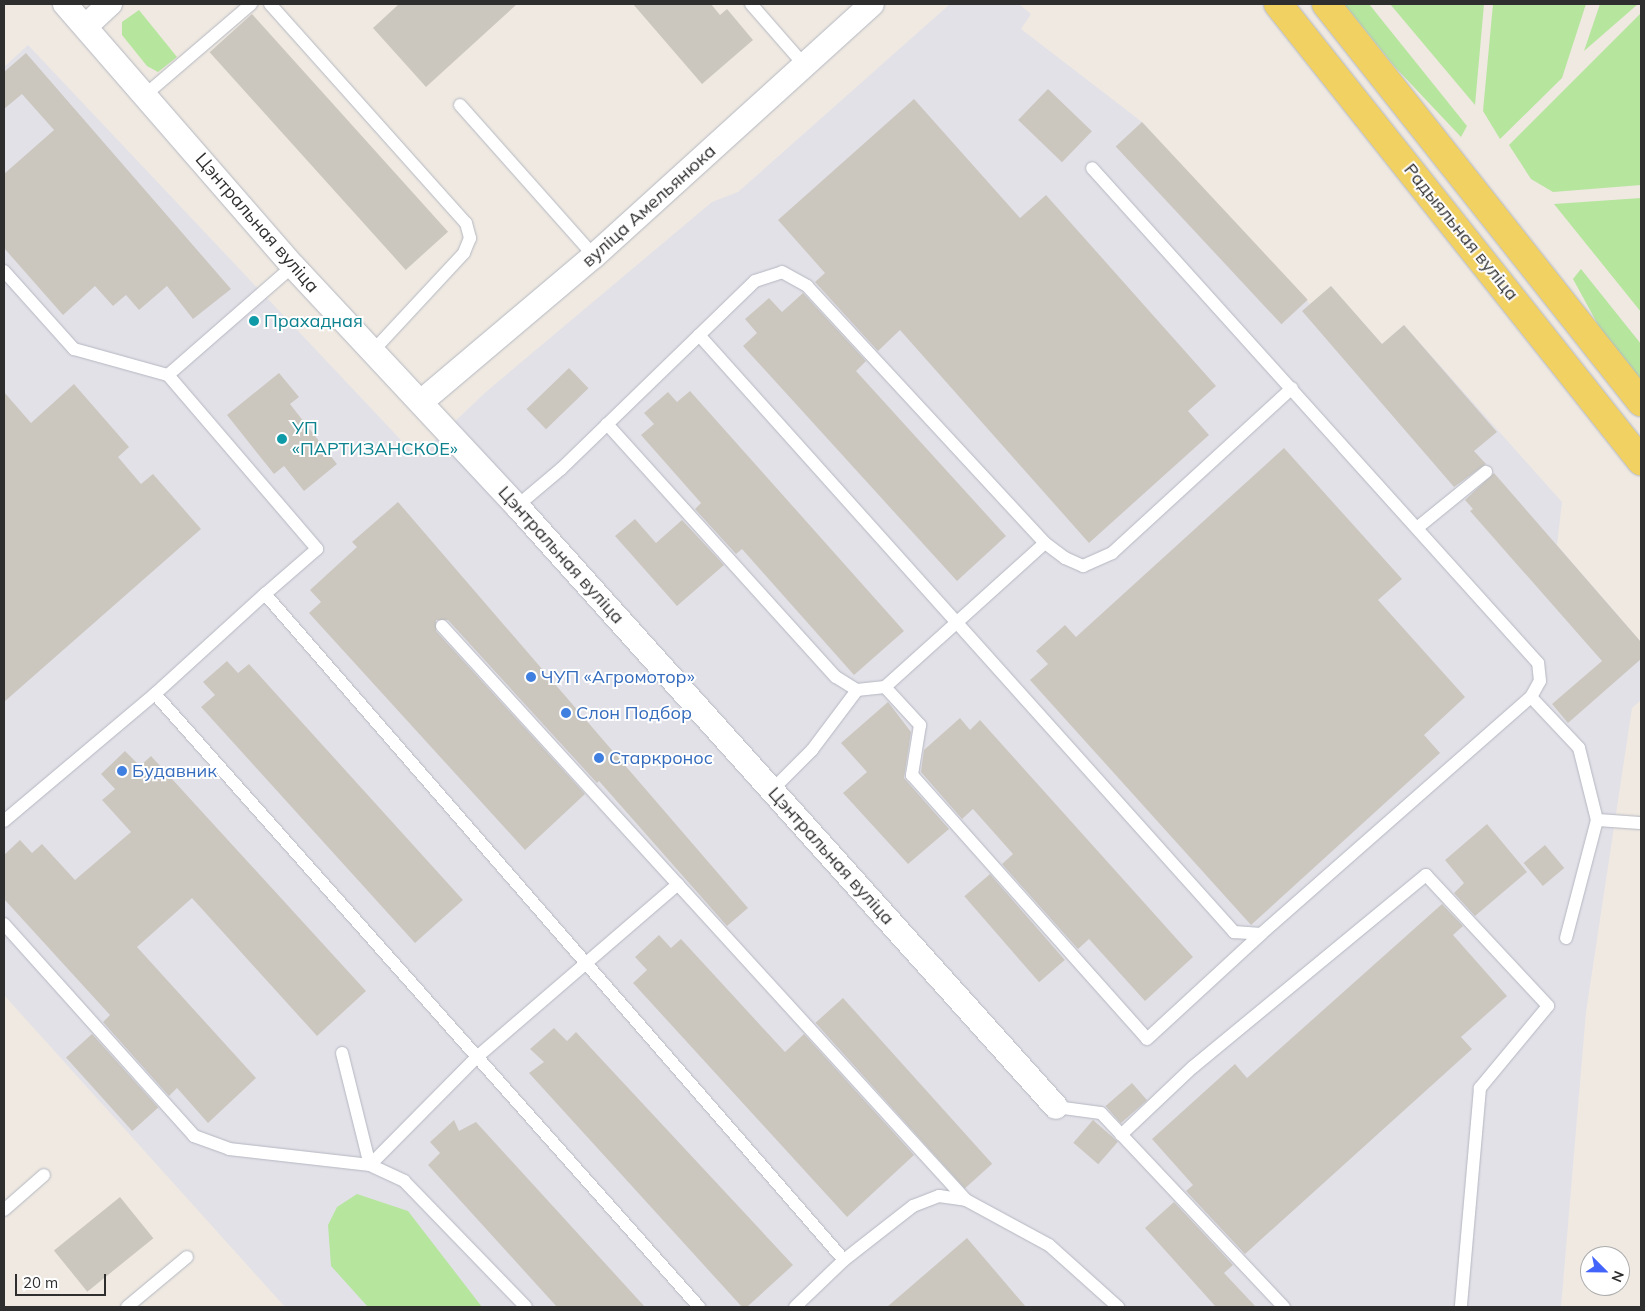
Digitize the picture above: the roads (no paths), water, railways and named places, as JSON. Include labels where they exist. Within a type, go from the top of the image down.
[{"type":"main road","name":"Радыяльная вуліца","points":[[1278,4],[1641,462]]},
{"type":"main road","name":"Радыяльная вуліца","points":[[1326,4],[1641,402]]},
{"type":"street","name":"Цэнтральная вуліца","points":[[65,4],[293,266],[517,506],[1056,1107]]},
{"type":"street","points":[[86,26],[110,4]]},
{"type":"street","name":"вуліца Амельянюка","points":[[421,402],[594,256],[872,4]]},
{"type":"lane","points":[[145,95],[252,4]]},
{"type":"lane","points":[[270,4],[466,223],[470,238],[464,253],[373,351]]},
{"type":"lane","points":[[751,4],[805,66]]},
{"type":"lane","points":[[460,105],[594,256]]},
{"type":"lane","points":[[885,686],[920,725],[912,774],[1147,1039],[1261,934],[1531,697],[1540,681],[1538,663],[1092,168]]},
{"type":"lane","points":[[168,375],[293,266]]},
{"type":"lane","points":[[4,271],[74,349],[168,375],[317,549],[155,694],[4,822]]},
{"type":"lane","points":[[517,506],[607,424],[755,281],[782,272],[807,286],[1045,542],[1065,558],[1083,566],[1112,553],[1292,388]]},
{"type":"lane","points":[[700,335],[1234,932],[1261,934]]},
{"type":"lane","points":[[607,424],[836,677],[857,690],[885,686],[959,623],[1045,542]]},
{"type":"lane","points":[[1417,528],[1486,472]]},
{"type":"lane","points":[[265,594],[584,965],[844,1260]]},
{"type":"lane","points":[[442,626],[966,1200],[1049,1246],[1118,1307]]},
{"type":"lane","points":[[772,790],[812,750],[857,690]]},
{"type":"lane","points":[[155,694],[700,1307]]},
{"type":"lane","points":[[1531,697],[1579,748],[1598,820],[1566,938]]},
{"type":"lane","points":[[1598,820],[1641,823]]},
{"type":"lane","points":[[1121,1134],[1193,1067],[1426,875],[1548,1006],[1480,1088],[1461,1307]]},
{"type":"lane","points":[[370,1165],[478,1057],[678,884]]},
{"type":"lane","points":[[4,924],[194,1136],[229,1149],[370,1165],[404,1181],[526,1307]]},
{"type":"lane","points":[[342,1053],[370,1165]]},
{"type":"lane","points":[[1056,1107],[1101,1113],[1284,1307]]},
{"type":"lane","points":[[4,1210],[44,1175]]},
{"type":"lane","points":[[800,1306],[844,1260],[913,1206],[939,1196],[966,1200]]},
{"type":"lane","points":[[127,1307],[187,1257]]},
{"type":"place","name":"Прахадная","points":[[254,321]]},
{"type":"place","name":"УП «ПАРТИЗАНСКОЕ»","points":[[282,439]]},
{"type":"place","name":"ЧУП «Агромотор»","points":[[531,677]]},
{"type":"place","name":"Слон Подбор","points":[[566,713]]},
{"type":"place","name":"Старкронос","points":[[599,758]]},
{"type":"place","name":"Будавник","points":[[122,771]]}]
